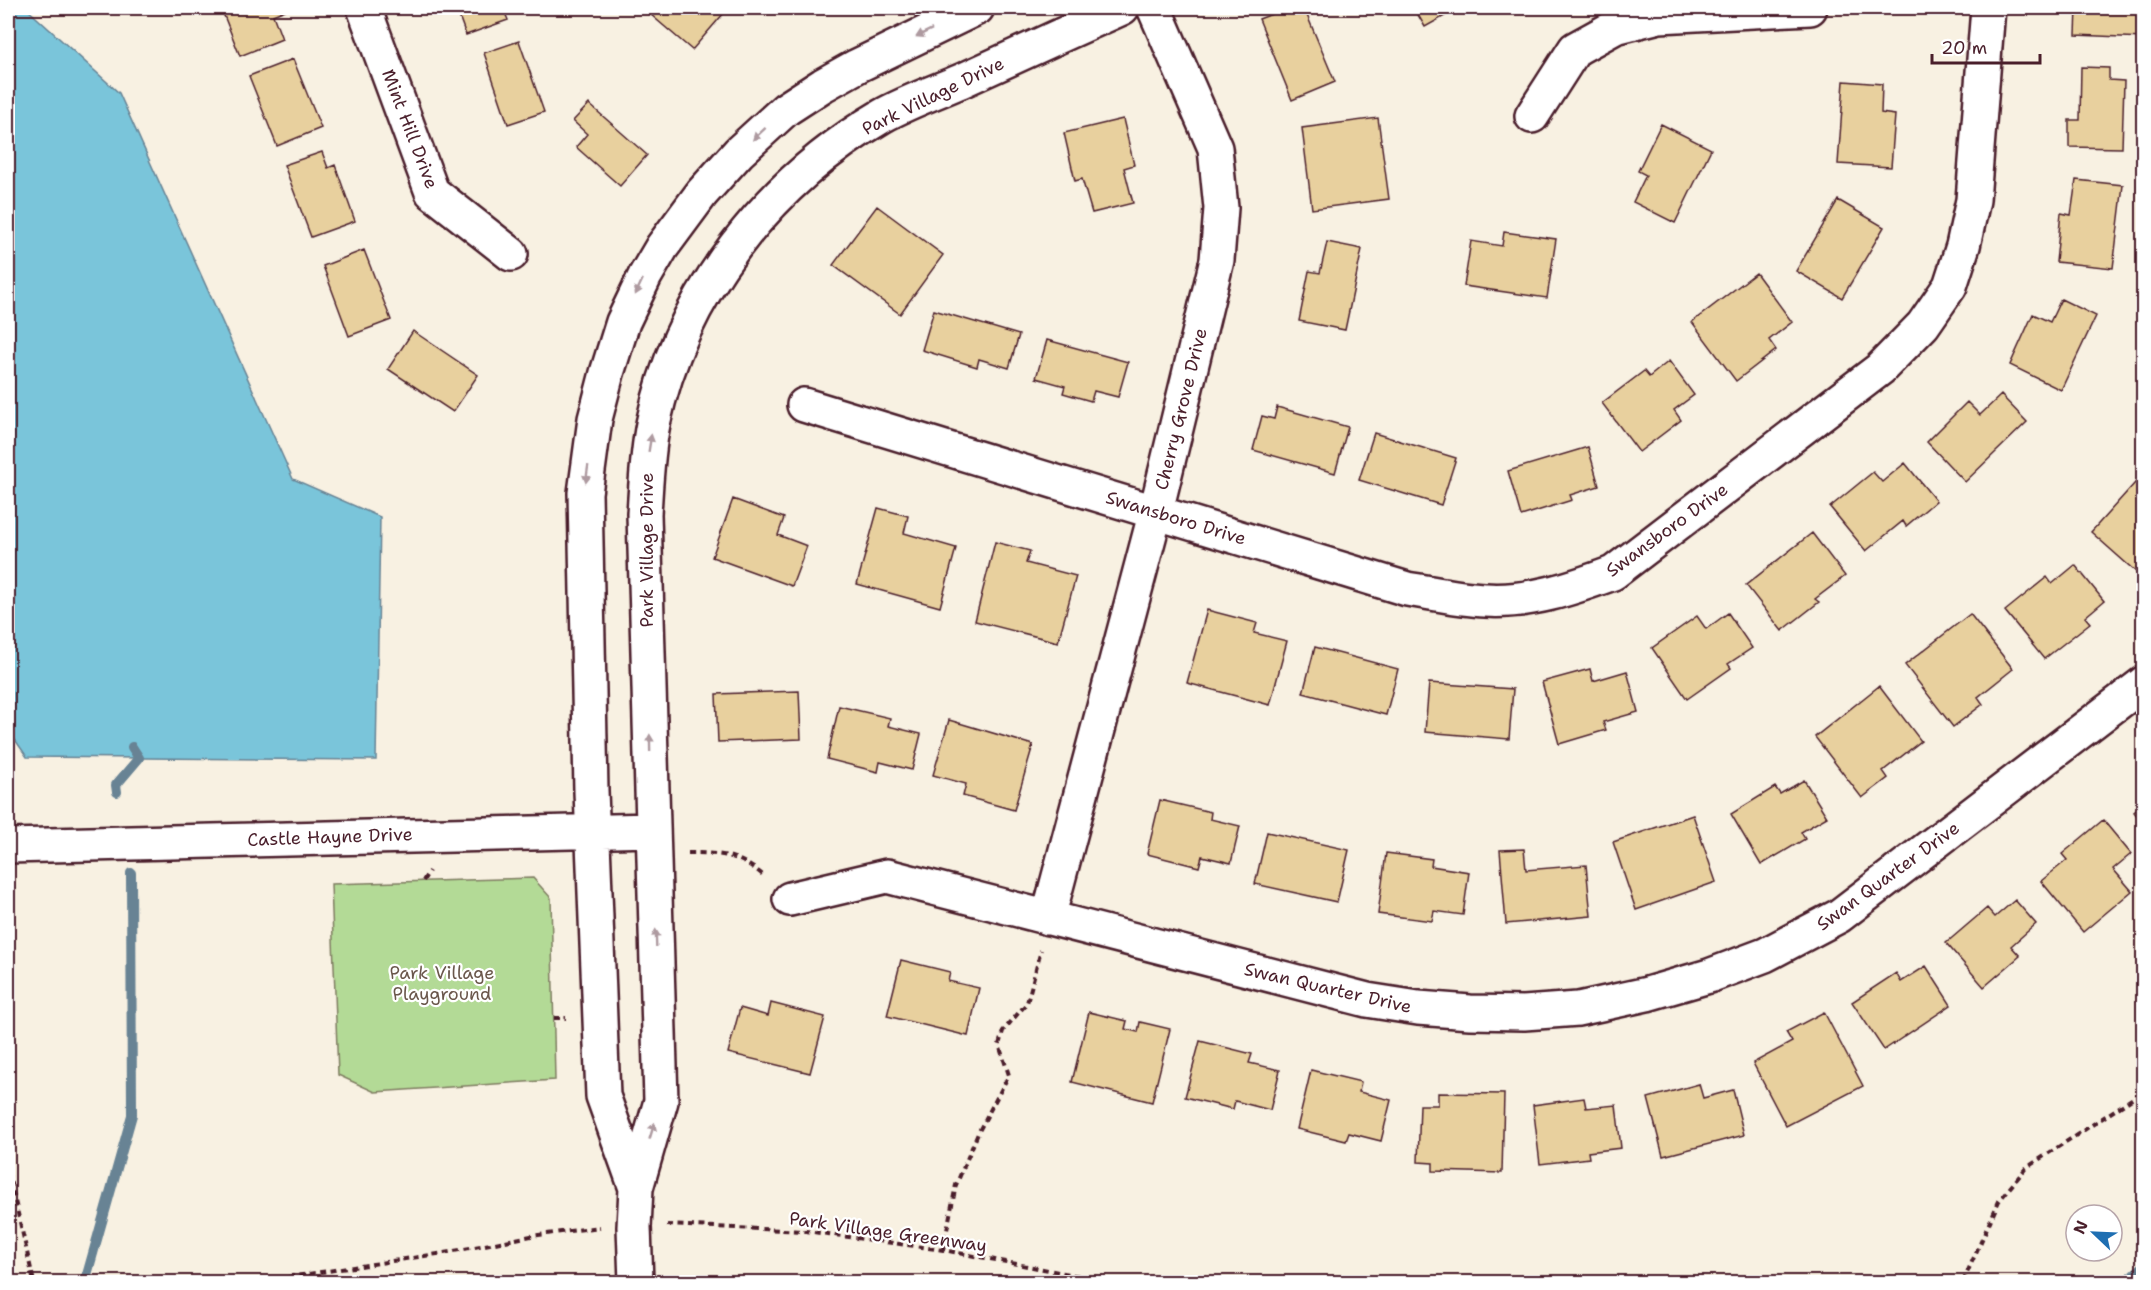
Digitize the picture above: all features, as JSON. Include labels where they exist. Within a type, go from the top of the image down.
[{"type":"street","name":"Mint Hill Drive","points":[[364,8],[432,192],[511,254]]},
{"type":"street","name":"Park Village Drive","points":[[636,1188],[603,1096],[591,791],[585,493],[595,419],[606,373],[623,322],[645,276],[662,248],[702,193],[739,152],[786,109],[857,66],[977,8]]},
{"type":"street","name":"Park Village Drive","points":[[636,1282],[634,1227],[636,1188],[661,1101],[644,514],[648,458],[654,423],[669,369],[692,314],[713,278],[748,230],[787,187],[831,149],[884,115],[1122,8]]},
{"type":"street","name":"Cherry Grove Drive","points":[[1048,918],[1156,512],[1217,260],[1221,208],[1215,148],[1154,8]]},
{"type":"street","points":[[1532,116],[1575,49],[1615,27],[1659,16],[1810,8]]},
{"type":"street","name":"Swansboro Drive","points":[[804,405],[1407,589],[1488,600],[1527,598],[1567,590],[1613,573],[1880,369],[1923,325],[1950,286],[1963,246],[1973,200],[1988,8]]},
{"type":"street","name":"Swan Quarter Drive","points":[[790,899],[887,876],[1367,1000],[1418,1008],[1470,1012],[1524,1013],[1578,1009],[1647,994],[1709,976],[1765,955],[1839,916],[2144,683]]},
{"type":"street","name":"Castle Hayne Drive","points":[[8,846],[653,830]]},
{"type":"path","points":[[684,853],[722,854],[748,862],[790,899]]},
{"type":"path","points":[[943,1250],[956,1185],[979,1131],[1009,1075],[999,1045],[1003,1031],[1027,1003],[1048,918]]},
{"type":"path","points":[[1963,1282],[1999,1201],[2026,1168],[2144,1090]]},
{"type":"path","points":[[8,1171],[34,1282]]},
{"type":"path","name":"Park Village Greenway","points":[[675,1225],[806,1231],[943,1250],[1085,1278],[1095,1282]]},
{"type":"path","points":[[257,1282],[594,1227]]},
{"type":"green space","name":"Park Village Playground","points":[[533,878],[551,898],[555,1080],[375,1092],[338,1075],[331,884]]},
{"type":"water","points":[[8,8],[26,8],[119,93],[293,479],[380,517],[376,760],[27,757],[9,731]]},
{"type":"building","points":[[221,8],[284,8],[285,10],[273,15],[282,39],[240,56]]},
{"type":"building","points":[[456,8],[503,8],[508,20],[466,35]]},
{"type":"building","points":[[643,8],[718,8],[724,13],[692,50]]},
{"type":"building","points":[[1288,8],[1304,8],[1335,82],[1292,100],[1259,19]]},
{"type":"building","points":[[1414,8],[1459,8],[1425,27]]},
{"type":"building","points":[[2077,8],[2144,8],[2144,38],[2076,35]]},
{"type":"building","points":[[519,41],[544,112],[508,124],[484,53]]},
{"type":"building","points":[[293,59],[321,128],[277,146],[249,76]]},
{"type":"building","points":[[2081,67],[2109,68],[2109,80],[2124,81],[2122,148],[2069,147],[2069,120],[2080,120]]},
{"type":"building","points":[[1844,81],[1882,84],[1881,113],[1895,115],[1891,167],[1838,164]]},
{"type":"building","points":[[589,104],[647,155],[620,186],[576,147],[587,134],[573,121]]},
{"type":"building","points":[[1378,118],[1389,199],[1312,209],[1302,128]]},
{"type":"building","points":[[1123,119],[1134,165],[1124,168],[1133,203],[1092,213],[1082,179],[1075,181],[1064,133]]},
{"type":"building","points":[[1661,124],[1711,149],[1675,223],[1633,202],[1646,175],[1638,171]]},
{"type":"building","points":[[322,152],[328,168],[335,165],[355,221],[311,237],[284,165]]},
{"type":"building","points":[[2076,180],[2123,185],[2113,268],[2056,262],[2061,213],[2071,215]]},
{"type":"building","points":[[1838,200],[1884,227],[1842,298],[1796,271]]},
{"type":"building","points":[[877,206],[943,255],[900,314],[833,265]]},
{"type":"building","points":[[1504,232],[1556,239],[1547,298],[1464,286],[1471,241],[1502,246]]},
{"type":"building","points":[[1327,242],[1362,249],[1345,330],[1299,321],[1309,271],[1320,273]]},
{"type":"building","points":[[364,250],[391,320],[349,336],[323,266]]},
{"type":"building","points":[[1756,273],[1792,322],[1769,340],[1776,350],[1736,381],[1692,322]]},
{"type":"building","points":[[2061,299],[2096,316],[2061,390],[2010,365],[2033,314],[2050,322]]},
{"type":"building","points":[[934,310],[1019,335],[1009,368],[979,359],[977,367],[922,350]]},
{"type":"building","points":[[413,331],[478,375],[453,412],[388,369]]},
{"type":"building","points":[[1047,340],[1128,362],[1118,397],[1094,391],[1091,401],[1063,393],[1065,386],[1036,378]]},
{"type":"building","points":[[1669,361],[1694,395],[1674,410],[1681,420],[1639,452],[1602,403],[1644,371],[1649,377]]},
{"type":"building","points":[[2001,395],[2027,422],[1965,482],[1927,442],[1967,402],[1980,415]]},
{"type":"building","points":[[1277,407],[1348,427],[1335,473],[1253,450],[1262,416],[1274,419]]},
{"type":"building","points":[[1374,433],[1456,458],[1441,505],[1359,480]]},
{"type":"building","points":[[1588,447],[1599,486],[1570,495],[1572,500],[1521,516],[1508,471]]},
{"type":"building","points":[[1905,463],[1936,501],[1906,526],[1903,521],[1866,551],[1830,507],[1873,472],[1882,482]]},
{"type":"building","points":[[2144,473],[2144,579],[2091,532]]},
{"type":"building","points":[[733,499],[784,518],[778,535],[807,546],[792,586],[712,557]]},
{"type":"building","points":[[878,508],[908,516],[904,533],[956,548],[940,607],[857,584]]},
{"type":"building","points":[[1812,533],[1845,576],[1815,599],[1819,602],[1782,631],[1746,585]]},
{"type":"building","points":[[995,542],[1030,551],[1026,563],[1076,576],[1058,642],[975,621]]},
{"type":"building","points":[[2075,565],[2104,601],[2085,617],[2090,623],[2044,659],[2005,611],[2047,577],[2052,584]]},
{"type":"building","points":[[1207,610],[1257,623],[1254,633],[1287,641],[1270,705],[1187,683]]},
{"type":"building","points":[[1728,613],[1752,648],[1728,664],[1731,668],[1687,699],[1652,648],[1697,616],[1706,629]]},
{"type":"building","points":[[1970,614],[2013,669],[1978,697],[1983,704],[1953,727],[1905,665]]},
{"type":"building","points":[[1315,647],[1398,669],[1386,715],[1303,693]]},
{"type":"building","points":[[1590,669],[1593,681],[1627,671],[1638,712],[1603,722],[1606,730],[1559,744],[1542,682]]},
{"type":"building","points":[[1429,683],[1513,689],[1509,739],[1425,732]]},
{"type":"building","points":[[1879,686],[1921,741],[1883,771],[1888,778],[1862,798],[1815,737]]},
{"type":"building","points":[[799,691],[801,739],[718,742],[716,694]]},
{"type":"building","points":[[839,706],[890,718],[888,726],[921,734],[912,770],[880,762],[878,772],[827,759]]},
{"type":"building","points":[[949,720],[1033,745],[1014,810],[963,796],[966,784],[933,775]]},
{"type":"building","points":[[1804,780],[1827,817],[1801,832],[1805,839],[1761,865],[1731,814],[1775,787],[1780,794]]},
{"type":"building","points":[[1160,800],[1211,812],[1210,819],[1240,826],[1231,863],[1202,856],[1199,867],[1147,854]]},
{"type":"building","points":[[2144,804],[2144,825],[2134,812]]},
{"type":"building","points":[[1693,815],[1716,882],[1636,910],[1613,842]]},
{"type":"building","points":[[2103,820],[2131,854],[2113,869],[2132,891],[2083,932],[2041,881],[2067,860],[2062,854]]},
{"type":"building","points":[[1267,832],[1349,850],[1337,902],[1255,884]]},
{"type":"building","points":[[1524,849],[1526,870],[1586,865],[1591,916],[1506,924],[1500,850]]},
{"type":"building","points":[[1386,853],[1432,859],[1431,866],[1469,872],[1463,915],[1434,911],[1432,921],[1378,914]]},
{"type":"building","points":[[2015,900],[2036,924],[2011,946],[2020,956],[1984,987],[1946,943],[1987,908],[1995,917]]},
{"type":"building","points":[[901,960],[950,972],[948,981],[979,988],[968,1036],[887,1016]]},
{"type":"building","points":[[1926,966],[1951,1005],[1884,1050],[1852,1002],[1896,973],[1901,982]]},
{"type":"building","points":[[771,1003],[825,1017],[810,1073],[728,1053],[740,1008],[768,1016]]},
{"type":"building","points":[[1089,1012],[1127,1021],[1125,1029],[1138,1032],[1140,1022],[1170,1029],[1152,1102],[1072,1082]]},
{"type":"building","points":[[1824,1012],[1863,1086],[1786,1126],[1753,1063],[1792,1042],[1786,1032]]},
{"type":"building","points":[[1200,1041],[1252,1054],[1249,1063],[1280,1070],[1270,1110],[1235,1101],[1233,1109],[1185,1097]]},
{"type":"building","points":[[1311,1070],[1361,1082],[1359,1092],[1391,1100],[1381,1141],[1349,1133],[1346,1141],[1297,1129]]},
{"type":"building","points":[[1699,1084],[1703,1098],[1733,1090],[1744,1135],[1663,1156],[1648,1098]]},
{"type":"building","points":[[1438,1093],[1504,1094],[1502,1173],[1433,1171],[1433,1163],[1418,1162],[1420,1105],[1438,1105]]},
{"type":"building","points":[[1584,1098],[1586,1108],[1616,1105],[1621,1148],[1588,1152],[1589,1158],[1540,1164],[1533,1105]]},
{"type":"waterway","points":[[117,792],[116,785],[139,758],[132,747]]},
{"type":"waterway","points":[[85,1282],[132,1115],[131,873]]},
{"type":"waterway","points":[[2125,1282],[2144,1266]]}]
